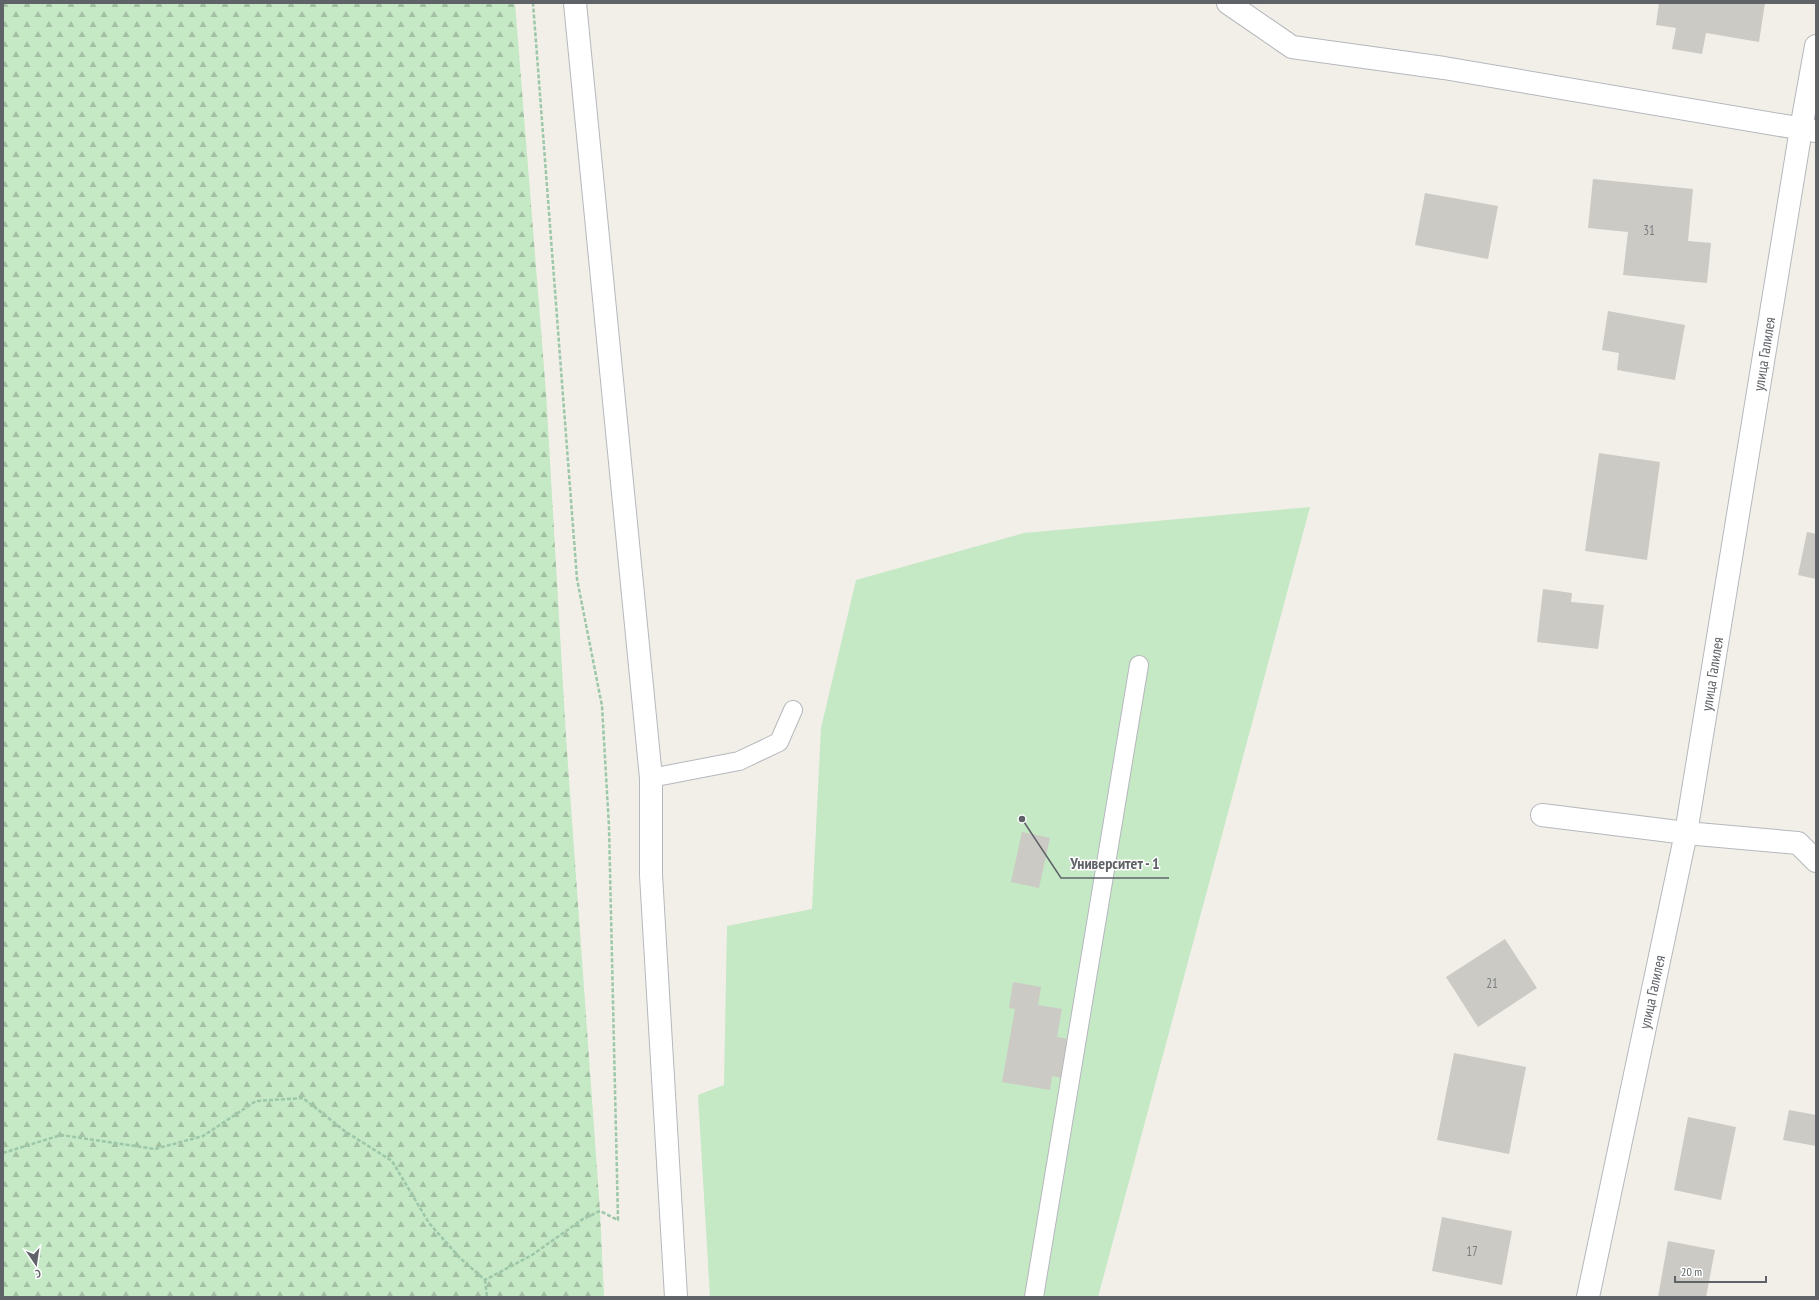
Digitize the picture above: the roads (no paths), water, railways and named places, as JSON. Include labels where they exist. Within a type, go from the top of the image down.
[{"type":"street","points":[[575,3],[651,778],[651,875],[676,1297]]},
{"type":"street","points":[[1228,3],[1292,46],[1444,68],[1808,130]]},
{"type":"street","name":"улица Галилея","points":[[1588,1297],[1686,833],[1808,130],[1816,46]]},
{"type":"street","points":[[1542,815],[1686,833],[1798,843],[1816,861]]},
{"type":"lane","points":[[1034,1297],[1139,665]]},
{"type":"lane","points":[[651,778],[739,761],[779,742],[793,710]]},
{"type":"place","name":"Университет - 1","points":[[1022,819]]}]
